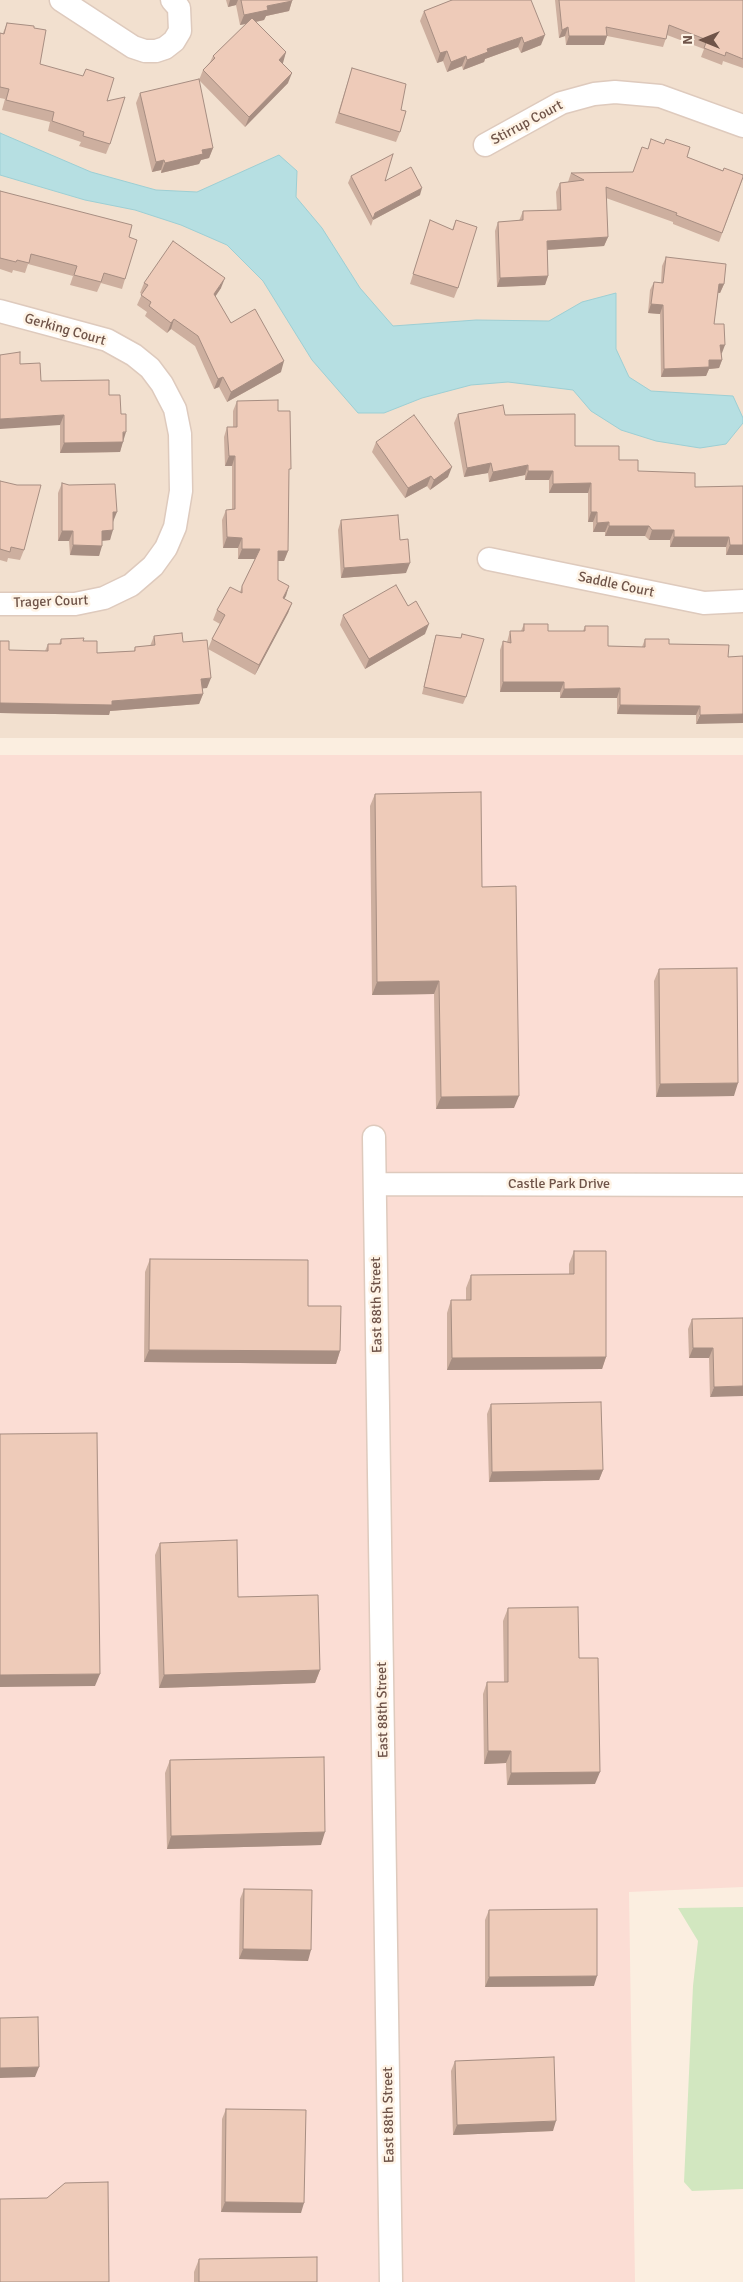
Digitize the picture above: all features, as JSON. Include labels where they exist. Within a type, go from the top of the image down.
[{"type":"street","points":[[61,0],[133,46],[145,51],[156,51],[165,48],[174,41],[180,32],[179,8],[172,0]]},
{"type":"street","name":"Stirrup Court","points":[[486,145],[561,104],[594,94],[615,92],[660,96],[743,126]]},
{"type":"street","name":"Gerking Court","points":[[0,311],[107,340],[134,355],[150,368],[162,384],[173,405],[180,434],[181,491],[177,513]]},
{"type":"street","name":"Trager Court","points":[[0,604],[75,604],[99,600],[120,592],[148,571],[166,548],[175,527],[177,513]]},
{"type":"street","name":"Saddle Court","points":[[490,559],[704,603],[743,601]]},
{"type":"street","name":"East 88th Street","points":[[374,1137],[391,2282]]},
{"type":"street","name":"Castle Park Drive","points":[[375,1184],[743,1185]]},
{"type":"shaded area","points":[[0,0],[743,0],[743,738],[0,738]]},
{"type":"shaded area","points":[[0,755],[743,755],[743,1887],[629,1892],[635,2282],[0,2282]]},
{"type":"green space","points":[[743,1907],[743,2189],[692,2191],[684,2182],[693,1986],[698,1941],[678,1908]]},
{"type":"water","points":[[0,133],[91,172],[156,190],[197,192],[279,155],[297,171],[296,197],[322,228],[360,288],[393,326],[476,320],[549,321],[582,302],[616,293],[616,349],[629,377],[651,391],[733,396],[743,418],[743,423],[726,444],[700,448],[656,441],[621,430],[591,411],[573,390],[508,382],[471,385],[422,398],[384,413],[358,413],[312,360],[263,281],[227,245],[181,225],[135,210],[85,200],[0,175]]},
{"type":"building","points":[[241,0],[292,1],[267,6],[268,10],[244,15]]},
{"type":"building","points":[[452,0],[531,0],[545,35],[524,43],[522,37],[487,49],[488,52],[467,60],[466,56],[451,62],[447,51],[440,53],[424,11]]},
{"type":"building","points":[[559,0],[743,0],[743,59],[726,52],[725,56],[704,48],[707,40],[669,25],[666,39],[606,27],[607,36],[569,36],[568,27],[562,30]]},
{"type":"building","points":[[252,18],[286,52],[279,60],[292,73],[249,117],[203,70],[215,58],[213,56]]},
{"type":"building","points":[[7,23],[34,26],[34,28],[46,30],[40,64],[83,76],[86,69],[114,78],[107,101],[125,97],[110,144],[83,136],[84,132],[52,121],[54,112],[6,100],[9,89],[0,87],[0,33],[4,34]]},
{"type":"building","points":[[352,68],[406,84],[401,110],[406,111],[400,132],[339,113]]},
{"type":"building","points":[[199,79],[213,148],[202,150],[203,154],[165,163],[164,160],[156,162],[140,93]]},
{"type":"building","points":[[651,139],[664,144],[666,139],[690,147],[687,157],[723,171],[724,168],[743,175],[722,233],[676,215],[677,213],[606,187],[608,237],[547,241],[548,276],[500,278],[498,222],[523,220],[523,211],[561,210],[560,183],[584,180],[571,173],[633,172],[642,147],[648,149]]},
{"type":"building","points":[[393,154],[385,181],[411,167],[422,188],[375,213],[373,219],[351,176]]},
{"type":"building","points":[[0,191],[132,225],[129,237],[137,240],[125,279],[104,273],[101,282],[74,275],[77,266],[31,254],[29,263],[0,258]]},
{"type":"building","points":[[430,220],[453,230],[456,220],[477,227],[458,288],[413,274]]},
{"type":"building","points":[[173,241],[225,278],[214,294],[231,323],[255,309],[284,361],[231,392],[223,377],[218,379],[198,336],[174,319],[171,323],[149,306],[151,302],[141,295],[148,285],[144,283]]},
{"type":"building","points":[[666,257],[726,264],[724,284],[719,284],[714,324],[724,324],[725,345],[720,345],[722,360],[709,360],[709,367],[664,369],[663,305],[651,304],[654,282],[663,283]]},
{"type":"building","points":[[20,352],[20,364],[40,363],[41,381],[109,380],[109,395],[120,395],[121,414],[126,414],[126,432],[123,432],[123,442],[64,443],[64,415],[0,419],[0,355]]},
{"type":"building","points":[[278,400],[278,411],[290,411],[291,469],[289,469],[288,551],[278,551],[278,580],[289,586],[283,598],[292,603],[259,665],[212,639],[225,615],[217,610],[230,587],[242,593],[242,586],[260,549],[242,549],[242,538],[227,537],[226,510],[235,509],[235,456],[229,456],[227,427],[237,427],[237,401]]},
{"type":"building","points":[[503,405],[505,415],[575,414],[575,446],[619,446],[619,460],[638,460],[638,471],[695,473],[695,487],[743,486],[743,545],[730,545],[729,537],[674,537],[674,530],[652,530],[649,526],[609,526],[609,522],[597,523],[597,512],[591,512],[591,483],[553,484],[553,471],[528,471],[528,465],[493,472],[491,463],[467,468],[458,414]]},
{"type":"building","points":[[414,415],[452,467],[434,480],[431,476],[408,488],[376,442]]},
{"type":"building","points":[[0,481],[17,485],[41,485],[24,550],[11,547],[10,552],[0,549]]},
{"type":"building","points":[[62,483],[69,485],[115,484],[117,512],[113,512],[113,530],[102,531],[102,546],[73,545],[73,531],[62,531]]},
{"type":"building","points":[[398,515],[400,540],[408,539],[410,563],[344,568],[341,520]]},
{"type":"building","points":[[396,585],[408,606],[416,601],[429,624],[369,659],[343,615]]},
{"type":"building","points":[[524,624],[548,624],[548,631],[585,631],[585,626],[608,626],[608,646],[645,647],[645,639],[669,639],[669,644],[729,645],[728,657],[743,656],[743,714],[700,715],[700,706],[620,705],[620,688],[564,689],[564,682],[503,682],[503,641],[511,643],[510,631],[524,631]]},
{"type":"building","points":[[182,633],[183,642],[207,640],[211,678],[201,679],[203,694],[112,701],[112,705],[0,703],[0,641],[9,641],[9,650],[48,651],[48,644],[61,644],[61,639],[84,638],[83,641],[97,641],[97,653],[135,651],[135,647],[155,645],[154,636]]},
{"type":"building","points":[[462,634],[484,639],[466,697],[424,687],[436,635],[461,638]]},
{"type":"building","points":[[481,792],[482,887],[516,886],[519,1096],[441,1097],[439,981],[377,982],[375,794]]},
{"type":"building","points":[[737,968],[738,1083],[660,1084],[659,969]]},
{"type":"building","points":[[574,1251],[606,1251],[606,1357],[452,1358],[451,1300],[471,1300],[471,1275],[574,1274]]},
{"type":"building","points":[[150,1259],[308,1260],[308,1306],[341,1306],[340,1351],[149,1350]]},
{"type":"building","points":[[743,1318],[743,1386],[714,1387],[713,1348],[693,1348],[692,1319]]},
{"type":"building","points":[[601,1402],[603,1470],[492,1472],[491,1404]]},
{"type":"building","points":[[97,1433],[100,1674],[0,1675],[0,1434]]},
{"type":"building","points":[[237,1540],[238,1597],[318,1595],[320,1670],[164,1675],[160,1543]]},
{"type":"building","points":[[578,1607],[579,1658],[598,1658],[600,1772],[511,1773],[511,1751],[488,1751],[487,1682],[508,1682],[508,1608]]},
{"type":"building","points":[[324,1757],[325,1832],[171,1836],[170,1760]]},
{"type":"building","points":[[244,1889],[312,1890],[311,1950],[243,1949]]},
{"type":"building","points":[[597,1909],[597,1976],[489,1977],[489,1910]]},
{"type":"building","points":[[38,2017],[39,2067],[0,2068],[0,2018]]},
{"type":"building","points":[[554,2057],[556,2121],[457,2125],[455,2061]]},
{"type":"building","points":[[226,2109],[306,2110],[304,2203],[225,2202]]},
{"type":"building","points":[[108,2182],[109,2282],[0,2282],[0,2199],[47,2198],[65,2183]]},
{"type":"building","points":[[317,2257],[317,2282],[199,2282],[199,2259]]}]
